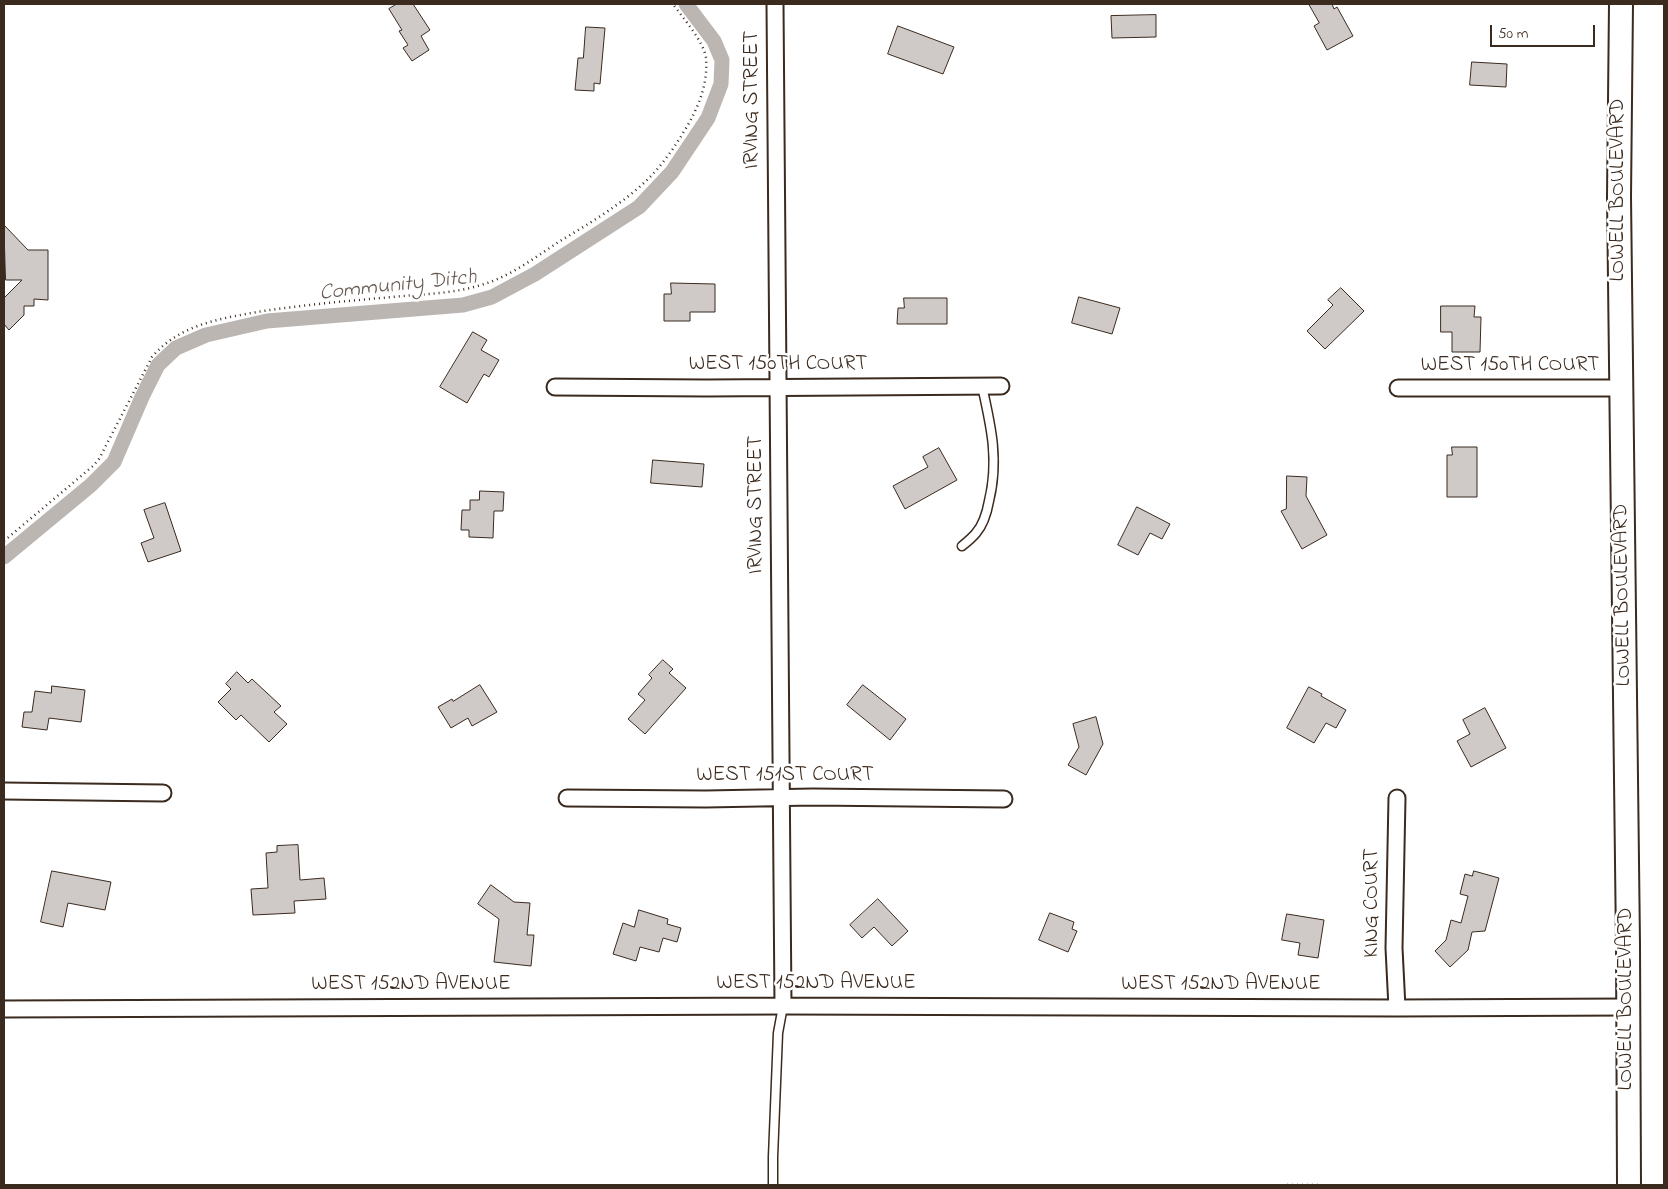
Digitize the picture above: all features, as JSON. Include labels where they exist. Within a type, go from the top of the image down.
[{"type":"main road","name":"LOWELL BOULEVARD","points":[[1621,4],[1619,197],[1629,1185]]},
{"type":"street","name":"IRVING STREET","points":[[775,4],[783,1006]]},
{"type":"street","name":"WEST 150TH COURT","points":[[555,387],[1001,386]]},
{"type":"street","name":"WEST 150TH COURT","points":[[1398,388],[1621,388]]},
{"type":"street","points":[[4,791],[162,793]]},
{"type":"street","name":"WEST 151ST COURT","points":[[567,798],[1004,799]]},
{"type":"street","name":"KING COURT","points":[[1397,798],[1394,948],[1397,1008]]},
{"type":"street","name":"WEST 152ND AVENUE","points":[[4,1009],[783,1006],[1628,1007]]},
{"type":"lane","points":[[962,546],[977,532],[985,518],[994,464],[993,434],[982,386]]},
{"type":"lane","points":[[774,1185],[773,1157],[778,1032],[783,1006]]},
{"type":"path","points":[[4,541],[99,459],[152,357],[160,348],[176,336],[199,325],[224,318],[268,310],[450,293],[483,284],[508,274],[530,261],[630,194],[649,178],[679,140],[696,111],[706,81],[706,56],[673,4]]},
{"type":"path","points":[[1287,1185],[1318,1185]]},
{"type":"building","points":[[397,4],[413,4],[430,30],[421,36],[429,50],[412,61],[403,48],[408,45],[399,31],[402,30],[389,9]]},
{"type":"building","points":[[1309,4],[1332,4],[1334,9],[1337,7],[1353,36],[1327,50],[1314,26],[1319,23]]},
{"type":"building","points":[[1156,15],[1156,37],[1112,38],[1111,16]]},
{"type":"building","points":[[898,26],[954,47],[943,74],[888,54]]},
{"type":"building","points":[[586,27],[605,28],[600,84],[594,83],[594,91],[575,90],[578,58],[583,58]]},
{"type":"building","points":[[1472,62],[1507,64],[1506,87],[1470,85]]},
{"type":"building","points":[[4,225],[28,250],[48,250],[48,300],[34,299],[34,306],[24,306],[24,315],[9,330],[4,324],[4,298],[22,280],[6,280]]},
{"type":"building","points":[[671,283],[715,284],[715,312],[690,312],[690,321],[664,321],[664,294],[671,294]]},
{"type":"building","points":[[1341,288],[1364,311],[1325,349],[1307,331],[1333,305],[1328,300]]},
{"type":"building","points":[[1079,297],[1120,308],[1112,334],[1072,323]]},
{"type":"building","points":[[904,298],[947,298],[947,324],[897,324],[898,308],[904,308]]},
{"type":"building","points":[[1441,306],[1475,306],[1474,317],[1481,317],[1480,352],[1452,352],[1452,332],[1441,332]]},
{"type":"building","points":[[473,332],[487,340],[481,350],[499,360],[489,377],[484,374],[467,403],[440,387]]},
{"type":"building","points":[[1452,447],[1477,447],[1477,497],[1447,497],[1447,455],[1452,455]]},
{"type":"building","points":[[939,448],[957,480],[905,509],[893,486],[928,467],[923,457]]},
{"type":"building","points":[[653,460],[704,464],[702,487],[651,483]]},
{"type":"building","points":[[1287,476],[1307,477],[1306,496],[1327,535],[1302,549],[1281,511],[1286,509]]},
{"type":"building","points":[[480,491],[504,492],[503,511],[494,511],[493,538],[469,537],[469,530],[461,530],[462,510],[470,510],[470,500],[479,500]]},
{"type":"building","points":[[165,503],[181,551],[148,562],[141,543],[154,538],[144,510]]},
{"type":"building","points":[[1137,507],[1170,524],[1162,539],[1150,533],[1138,555],[1118,545]]},
{"type":"building","points":[[663,660],[673,669],[669,673],[686,688],[645,734],[628,719],[645,700],[638,694],[652,678],[649,675]]},
{"type":"building","points":[[237,672],[248,683],[252,679],[281,706],[274,712],[287,724],[269,742],[241,715],[236,720],[218,702],[231,689],[226,684]]},
{"type":"building","points":[[480,685],[497,712],[472,726],[468,718],[451,728],[438,707],[452,699],[453,701]]},
{"type":"building","points":[[863,685],[906,719],[890,740],[847,705]]},
{"type":"building","points":[[52,686],[85,690],[81,722],[49,718],[47,730],[22,727],[24,712],[32,712],[35,691],[51,693]]},
{"type":"building","points":[[1309,687],[1346,710],[1336,728],[1326,723],[1314,743],[1287,728]]},
{"type":"building","points":[[1485,708],[1506,748],[1471,767],[1457,741],[1470,734],[1463,720]]},
{"type":"building","points":[[1096,717],[1103,744],[1086,775],[1068,765],[1079,747],[1073,724]]},
{"type":"building","points":[[298,845],[300,880],[324,878],[326,899],[294,901],[295,913],[253,915],[251,889],[268,888],[266,853],[277,852],[277,846]]},
{"type":"building","points":[[52,871],[111,882],[105,910],[68,903],[63,927],[41,922]]},
{"type":"building","points":[[1474,871],[1499,878],[1485,931],[1472,932],[1468,950],[1450,967],[1435,951],[1446,940],[1451,920],[1461,923],[1468,896],[1460,894],[1465,874],[1472,876]]},
{"type":"building","points":[[491,885],[514,902],[530,903],[527,935],[534,935],[531,966],[494,962],[499,919],[478,904]]},
{"type":"building","points":[[878,899],[908,931],[892,946],[874,927],[862,938],[850,925]]},
{"type":"building","points":[[639,910],[668,919],[667,924],[681,928],[677,942],[663,938],[659,952],[640,947],[636,961],[613,954],[623,923],[634,927]]},
{"type":"building","points":[[1050,913],[1074,922],[1072,929],[1077,931],[1068,952],[1039,940]]},
{"type":"building","points":[[1287,914],[1324,920],[1318,958],[1298,955],[1300,943],[1282,940]]},
{"type":"waterway","name":"Community Ditch","points":[[4,557],[91,485],[114,462],[158,365],[176,348],[206,335],[267,321],[463,305],[492,297],[535,274],[639,207],[672,172],[708,118],[721,84],[722,60],[714,41],[686,4]]}]
